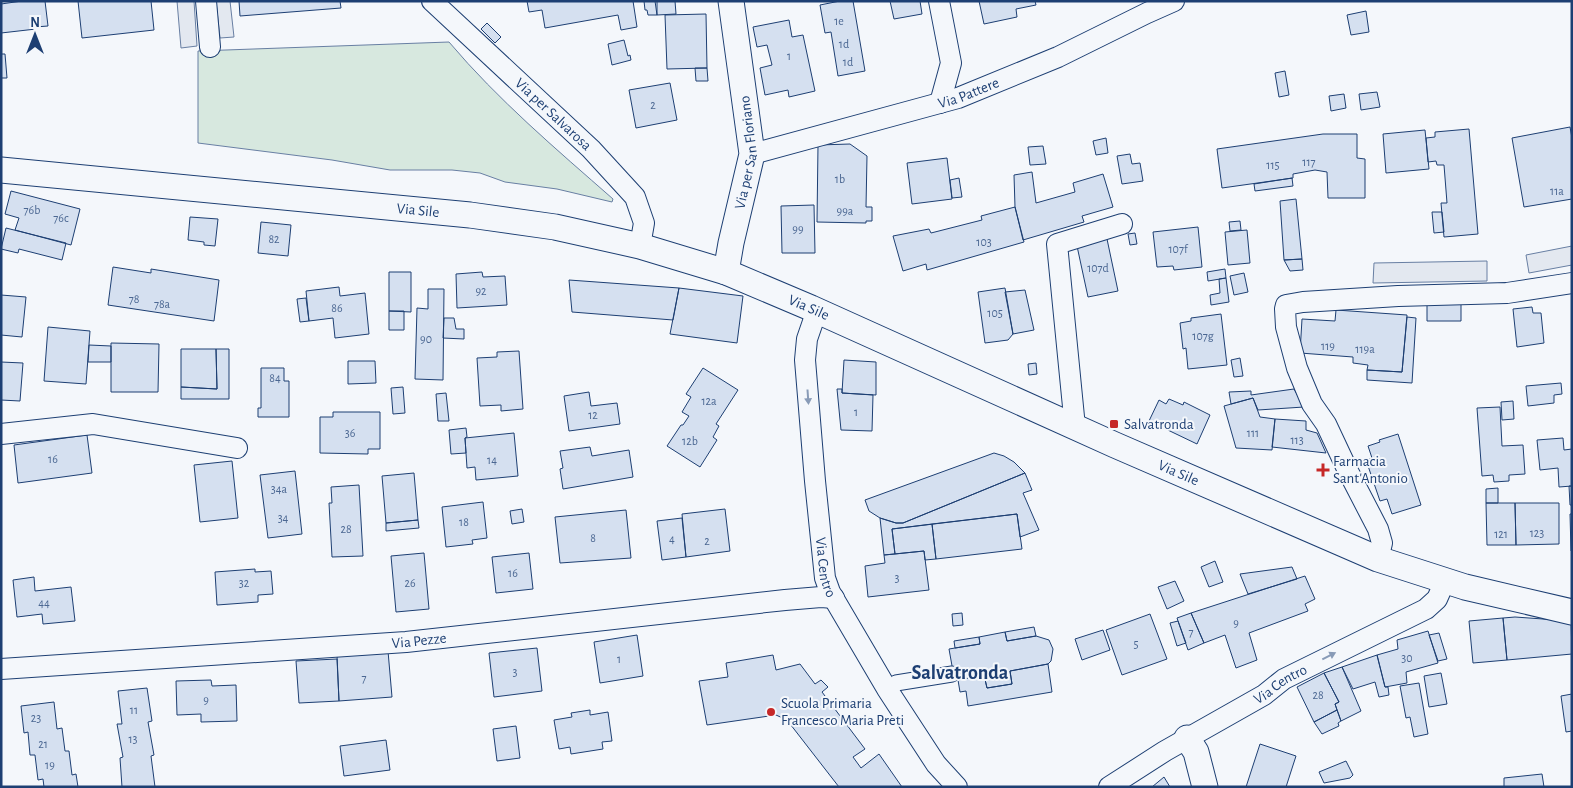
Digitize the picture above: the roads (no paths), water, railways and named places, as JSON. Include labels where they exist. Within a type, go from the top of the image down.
[{"type":"street","points":[[206,1],[210,46]]},
{"type":"street","name":"Via per Salvarosa","points":[[432,1],[591,149],[635,197],[644,223],[640,246]]},
{"type":"street","name":"Via per San Floriano","points":[[726,272],[752,154],[731,1]]},
{"type":"street","points":[[939,1],[951,63],[940,103]]},
{"type":"street","name":"Via Pattere","points":[[752,154],[958,98],[1058,57],[1146,7],[1174,1]]},
{"type":"street","name":"Via Sile","points":[[1,170],[470,215],[555,227],[640,246],[726,272],[817,310],[1075,427],[1378,559],[1445,581],[1572,612]]},
{"type":"street","points":[[1075,427],[1057,244],[1122,224]]},
{"type":"street","points":[[1378,559],[1382,543],[1378,529],[1326,424],[1312,404],[1301,380],[1286,327],[1286,305],[1303,302],[1398,296],[1508,294],[1572,283]]},
{"type":"street","name":"Via Centro","points":[[817,310],[807,339],[805,360],[825,578],[834,598],[870,662],[936,764],[957,787]]},
{"type":"street","points":[[1,434],[93,424],[237,448]]},
{"type":"street","name":"Via Centro","points":[[1109,787],[1187,738],[1257,699],[1284,679],[1426,609],[1437,599],[1445,581]]},
{"type":"street","name":"Via Pezze","points":[[1,669],[406,642],[785,600],[821,597],[834,598]]},
{"type":"street","points":[[896,683],[952,674]]},
{"type":"street","points":[[1187,738],[1196,752],[1204,787]]},
{"type":"place","name":"Salvatronda","points":[[1114,424]]},
{"type":"place","name":"Farmacia Sant'Antonio","points":[[1323,470]]},
{"type":"place","name":"Scuola Primaria Francesco Maria Preti","points":[[771,712]]},
{"type":"district","name":"Salvatronda","points":[[960,672]]}]
